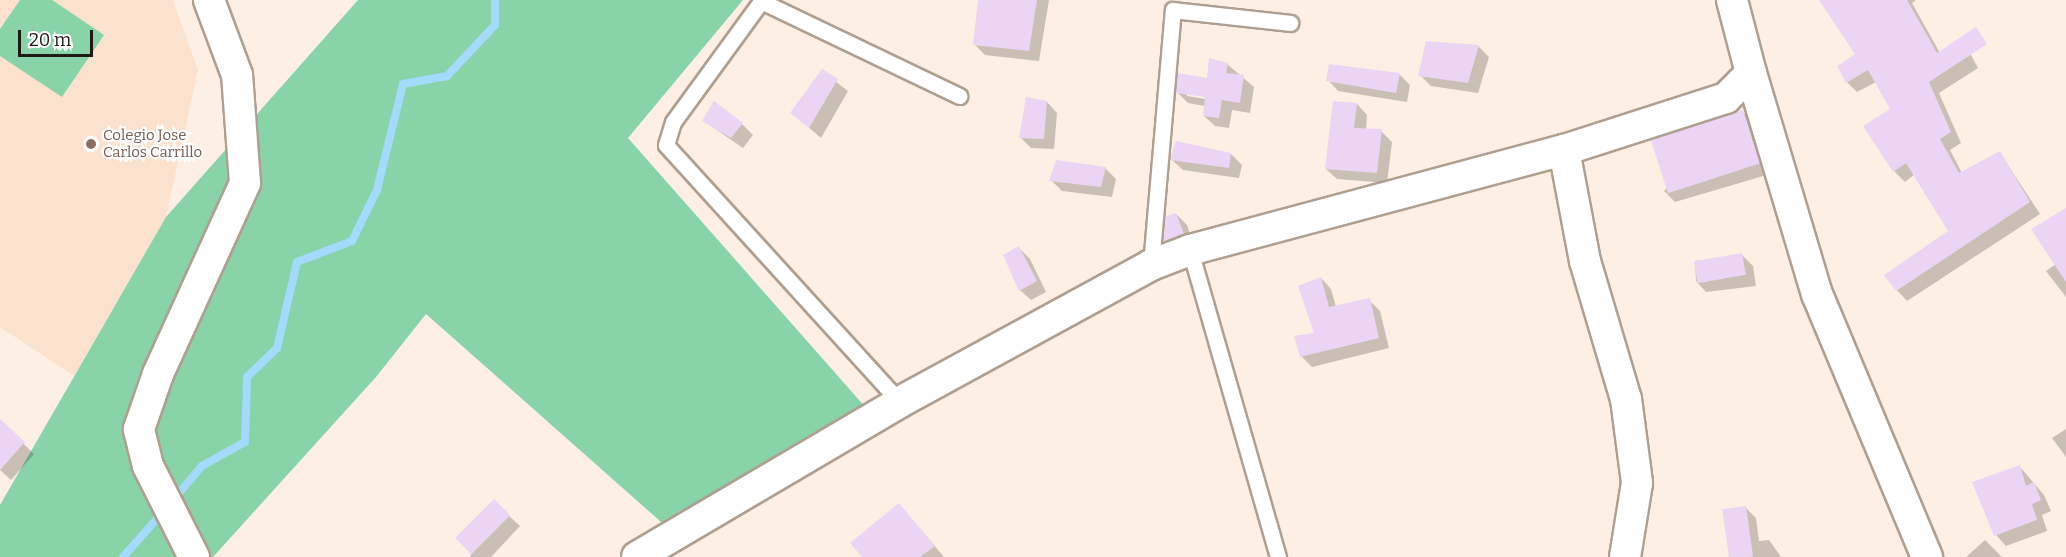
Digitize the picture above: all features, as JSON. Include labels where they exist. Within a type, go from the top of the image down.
[{"type":"street","points":[[194,557],[148,466],[139,429],[158,374],[245,183],[237,75],[209,0]]},
{"type":"street","points":[[1732,0],[1751,73],[1817,294],[1927,557]]},
{"type":"street","points":[[637,557],[900,402],[1151,265],[1190,250],[1564,150],[1726,98],[1751,73]]},
{"type":"street","points":[[1564,150],[1585,261],[1626,399],[1637,483],[1625,557]]},
{"type":"lane","points":[[900,402],[666,145],[673,122],[761,1],[960,96]]},
{"type":"lane","points":[[1151,265],[1173,10],[1290,22]]},
{"type":"lane","points":[[1190,250],[1278,557]]},
{"type":"shaded area","name":"Colegio Jose Carlos Carrillo","points":[[0,0],[173,0],[198,70],[166,217],[74,376],[0,327]]},
{"type":"green space","points":[[20,0],[52,0],[104,35],[62,97],[0,56],[0,29]]},
{"type":"green space","points":[[358,0],[743,0],[628,138],[867,409],[669,529],[426,314],[376,377],[213,557],[0,557],[0,505],[166,217]]},
{"type":"building","points":[[978,0],[1037,0],[1029,51],[973,45]]},
{"type":"building","points":[[1819,0],[1907,0],[1937,53],[1976,27],[1987,44],[1929,82],[1951,132],[1940,139],[1959,173],[2000,151],[2030,202],[1896,291],[1884,275],[1948,231],[1906,163],[1893,172],[1863,126],[1890,109],[1868,70],[1846,83],[1837,66],[1855,54]]},
{"type":"building","points":[[1426,41],[1479,45],[1468,83],[1418,76]]},
{"type":"building","points":[[1209,58],[1228,63],[1226,73],[1244,75],[1240,103],[1222,100],[1219,118],[1203,116],[1205,97],[1176,93],[1177,73],[1207,78]]},
{"type":"building","points":[[1329,64],[1400,73],[1396,93],[1326,81]]},
{"type":"building","points":[[822,69],[838,79],[809,128],[790,113]]},
{"type":"building","points":[[1026,97],[1047,101],[1044,139],[1019,138]]},
{"type":"building","points":[[714,101],[743,123],[731,138],[702,121]]},
{"type":"building","points":[[1333,101],[1357,103],[1354,128],[1382,129],[1377,173],[1325,169]]},
{"type":"building","points":[[1743,110],[1760,163],[1668,193],[1651,140]]},
{"type":"building","points":[[1176,141],[1231,153],[1229,168],[1170,160]]},
{"type":"building","points":[[1056,160],[1106,167],[1101,187],[1049,181]]},
{"type":"building","points":[[2066,208],[2066,282],[2031,229]]},
{"type":"building","points":[[1176,213],[1184,234],[1164,241],[1165,217]]},
{"type":"building","points":[[1019,246],[1037,281],[1019,291],[1003,255]]},
{"type":"building","points":[[1742,253],[1746,275],[1698,283],[1694,262]]},
{"type":"building","points":[[1321,277],[1329,307],[1370,298],[1379,338],[1300,357],[1294,336],[1314,333],[1298,286]]},
{"type":"building","points":[[0,419],[25,442],[0,470]]},
{"type":"building","points":[[2020,465],[2026,486],[2034,482],[2041,500],[2032,504],[2037,520],[1994,536],[1972,482]]},
{"type":"building","points":[[494,499],[510,515],[471,554],[455,538]]},
{"type":"building","points":[[899,503],[935,546],[920,557],[862,557],[850,543]]},
{"type":"building","points":[[1746,506],[1753,557],[1729,557],[1722,509]]},
{"type":"waterway","points":[[174,499],[202,466],[245,442],[247,377],[277,348],[297,262],[352,241],[377,190],[403,84],[447,76],[495,25],[495,0]]},
{"type":"waterway","points":[[123,557],[164,511]]},
{"type":"place","name":"Colegio Jose Carlos Carrillo","points":[[91,144]]}]
